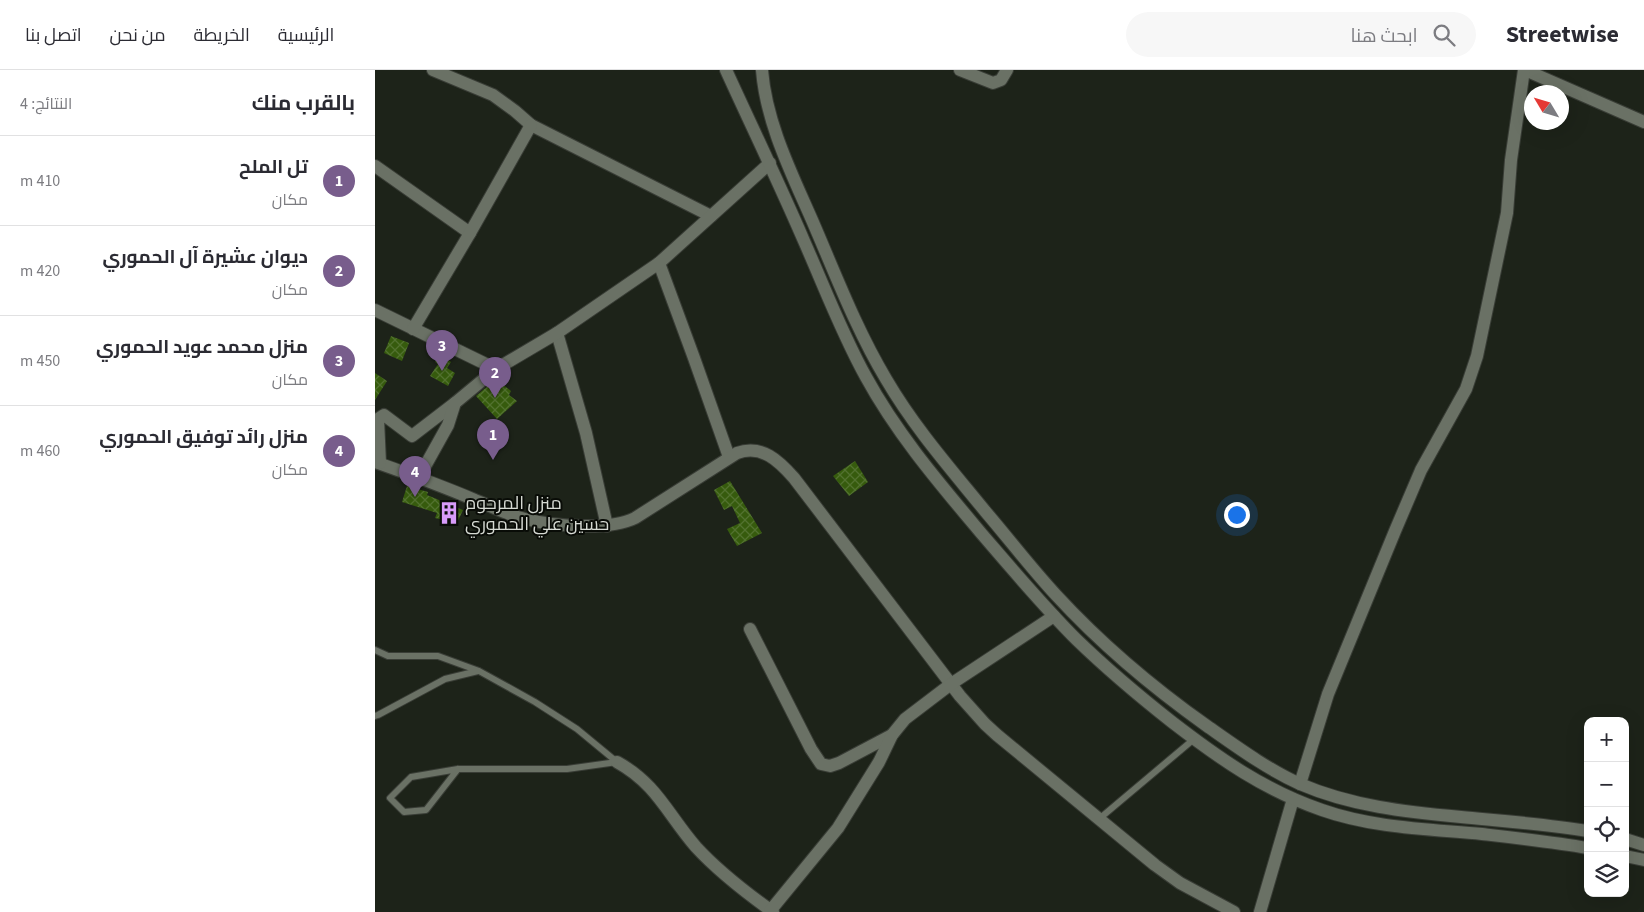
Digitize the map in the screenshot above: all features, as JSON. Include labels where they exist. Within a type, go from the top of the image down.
[{"type":"street","points":[[433,70],[493,96],[531,124],[711,216]]},
{"type":"street","points":[[726,70],[770,163],[856,358],[877,396],[924,463],[967,516],[1054,616],[1083,645],[1137,693],[1195,739],[1254,780],[1293,799],[1326,812],[1380,823],[1485,834],[1584,847]]},
{"type":"street","points":[[762,70],[768,110],[793,176],[850,310],[886,379],[936,451],[1053,592],[1112,650],[1163,695],[1235,746],[1300,784],[1345,800],[1374,807],[1584,830]]},
{"type":"street","points":[[960,70],[993,83],[1001,80],[1007,70]]},
{"type":"street","points":[[1300,784],[1329,694],[1405,506],[1421,470],[1459,402],[1471,374],[1507,213],[1511,160],[1525,70],[1644,122]]},
{"type":"street","points":[[413,329],[470,233],[531,124]]},
{"type":"street","points":[[770,163],[659,264],[557,333],[497,369],[411,436],[384,416],[380,417],[378,419],[378,463],[419,477],[524,519],[551,524],[607,526],[620,524],[635,518],[729,457],[743,450],[763,452],[783,466],[879,588],[951,684],[985,724],[1168,876],[1234,912]]},
{"type":"street","points":[[375,166],[470,233]]},
{"type":"street","points":[[659,264],[729,457]]},
{"type":"street","points":[[375,310],[497,369]]},
{"type":"street","points":[[557,333],[586,433],[607,526]]},
{"type":"street","points":[[419,477],[448,425],[455,403]]},
{"type":"street","points":[[617,762],[632,770],[652,788],[695,846],[736,886],[771,911],[838,828],[879,762],[892,735],[905,719],[951,684],[1054,616]]},
{"type":"street","points":[[749,629],[811,749],[821,764],[830,766],[839,763],[892,735]]},
{"type":"street","points":[[1260,912],[1293,799]]},
{"type":"street","points":[[1629,840],[1644,845]]},
{"type":"street","points":[[1629,857],[1644,860]]},
{"type":"lane","points":[[375,650],[388,656],[438,656],[479,671],[535,702],[577,729],[617,762]]},
{"type":"lane","points":[[375,716],[445,679],[479,671]]},
{"type":"lane","points":[[1098,819],[1195,739]]},
{"type":"lane","points":[[458,769],[425,810],[404,812],[390,798],[411,778],[458,769],[567,769],[617,762]]},
{"type":"building","points":[[391,336],[409,343],[402,361],[384,353]]},
{"type":"building","points":[[440,354],[451,362],[447,368],[455,373],[448,386],[430,376],[438,364],[435,362]]},
{"type":"building","points":[[375,373],[387,381],[375,400]]},
{"type":"building","points":[[496,379],[511,391],[509,395],[517,401],[497,419],[476,396]]},
{"type":"building","points":[[855,461],[868,482],[849,496],[833,476]]},
{"type":"building","points":[[730,481],[762,533],[737,546],[727,529],[740,523],[732,506],[724,510],[714,490]]},
{"type":"building","points":[[407,486],[428,492],[427,495],[463,510],[457,523],[435,518],[437,513],[402,502]]},
{"type":"place","name":"منزل محمد عويد الحموري","points":[[442,371]]},
{"type":"place","name":"ديوان عشيرة آل الحموري","points":[[495,398]]},
{"type":"place","name":"تل الملح","points":[[493,460]]},
{"type":"place","name":"منزل رائد توفيق الحموري","points":[[415,497]]},
{"type":"place","name":"منزل المرحوم حسين علي الحموري","points":[[449,513]]}]
